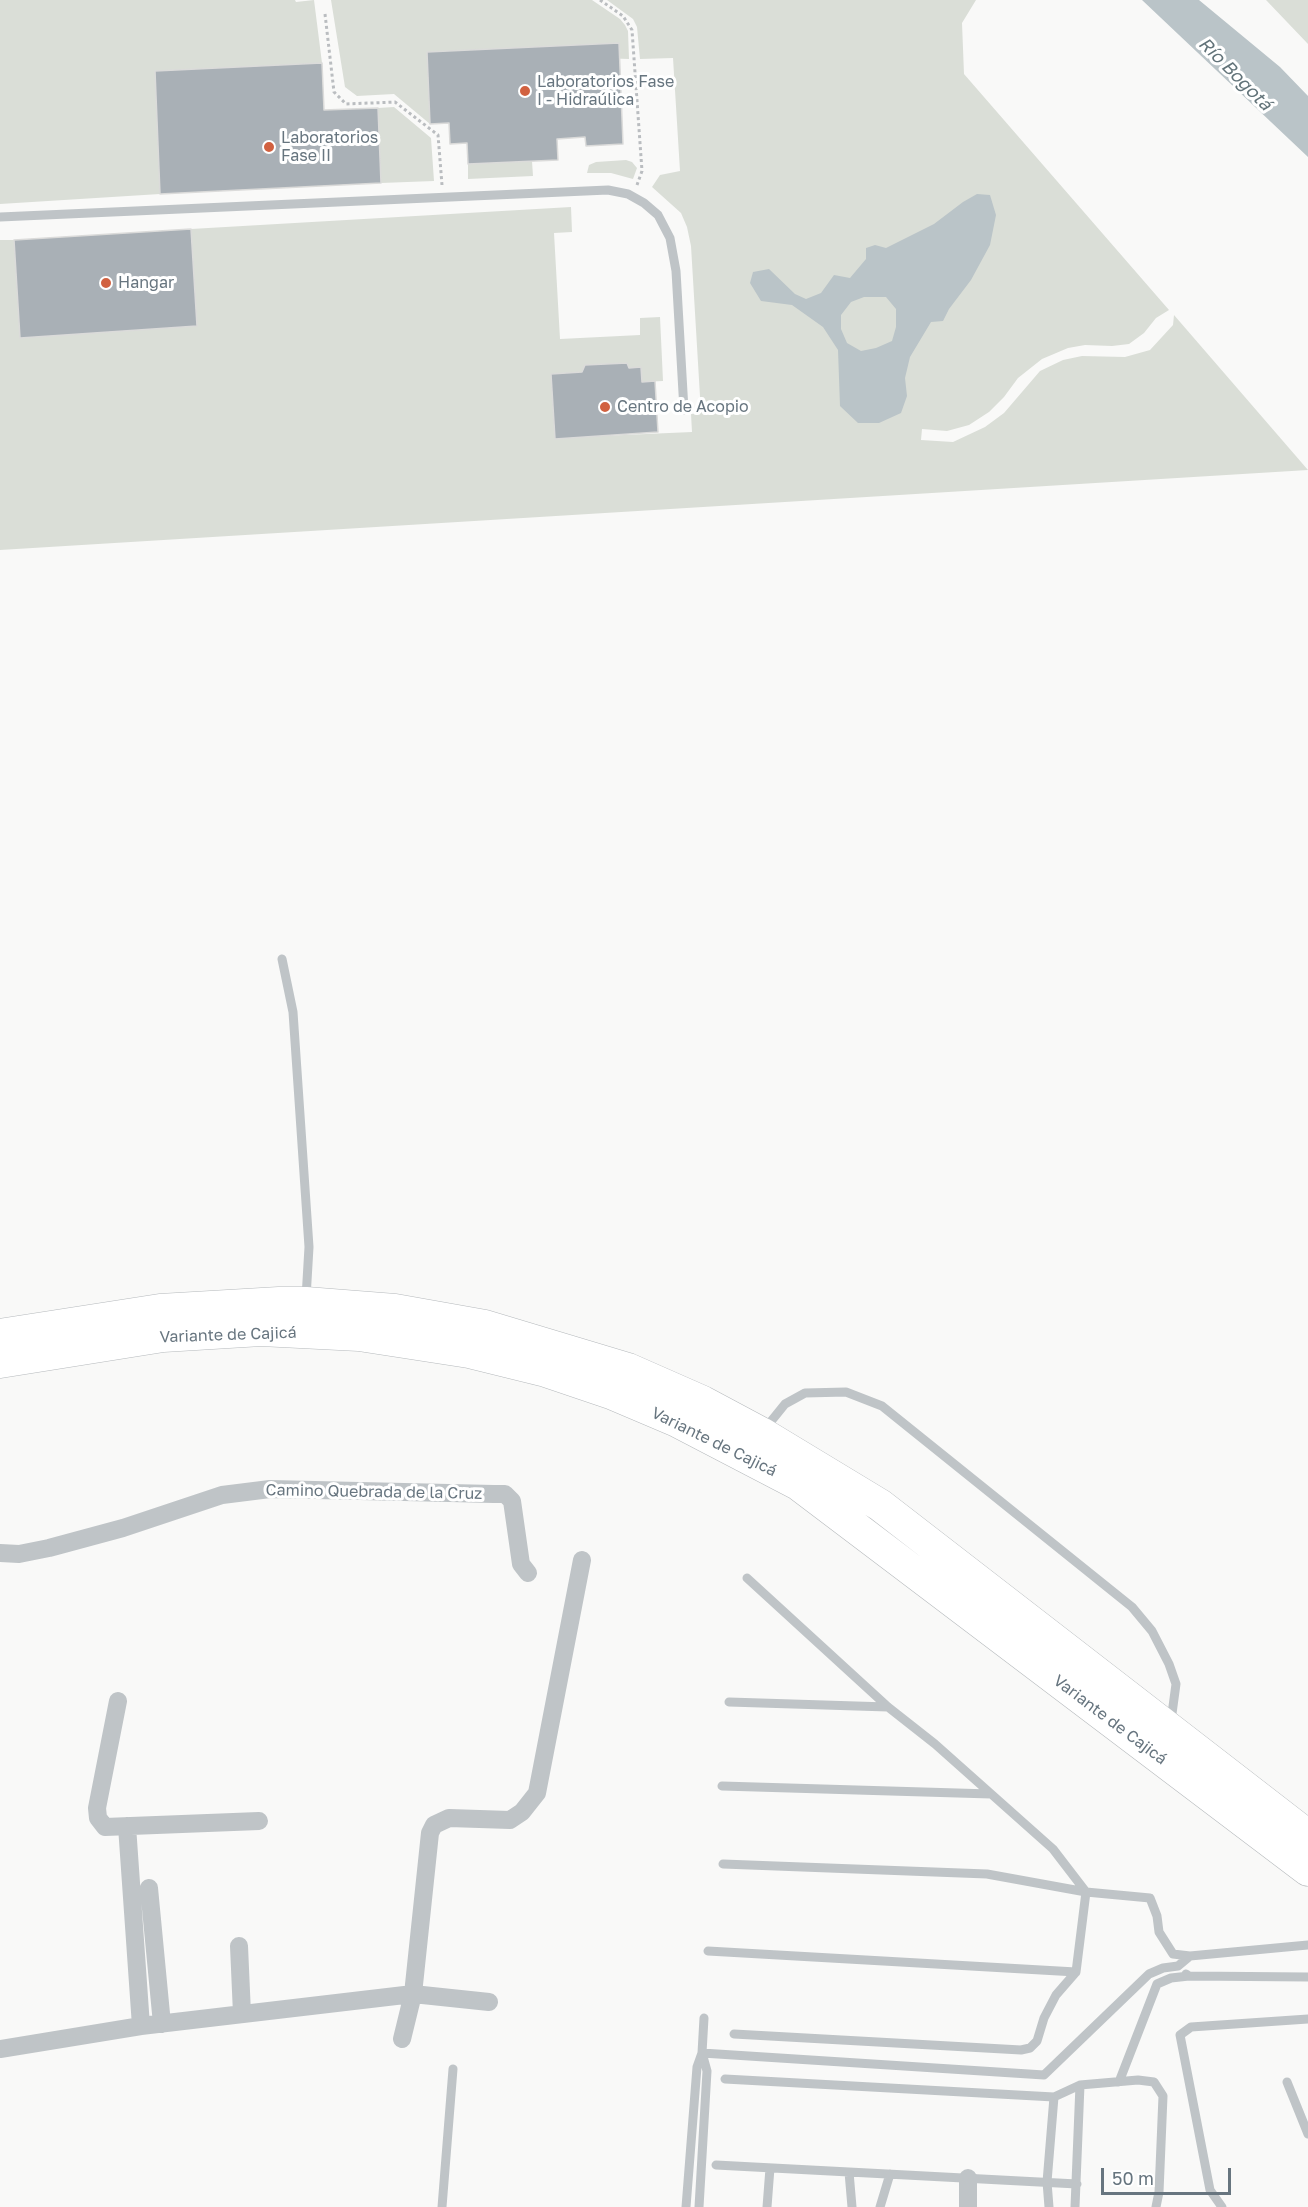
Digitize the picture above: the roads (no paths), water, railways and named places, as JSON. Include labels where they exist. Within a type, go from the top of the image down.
[{"type":"highway","name":"Variante de Cajicá","points":[[0,1335],[160,1310],[279,1303],[306,1304],[395,1311],[485,1326],[628,1369],[703,1402],[761,1433],[880,1506],[1308,1836]]},
{"type":"highway","name":"Variante de Cajicá","points":[[0,1362],[163,1336],[261,1330],[348,1334],[469,1352],[546,1371],[611,1393],[677,1421],[798,1484],[1308,1870]]},
{"type":"street","name":"Camino Quebrada de la Cruz","points":[[0,1553],[19,1554],[49,1548],[123,1528],[222,1496],[270,1489],[505,1494],[512,1501],[521,1564],[528,1573]]},
{"type":"street","points":[[402,2039],[414,1994],[429,1833],[434,1825],[449,1818],[510,1820],[522,1812],[537,1792],[582,1560]]},
{"type":"street","points":[[118,1701],[97,1808],[98,1818],[105,1827],[259,1821]]},
{"type":"street","points":[[127,1826],[141,2026]]},
{"type":"street","points":[[149,1888],[162,2024]]},
{"type":"street","points":[[239,1946],[242,2014]]},
{"type":"street","points":[[0,2049],[141,2026],[414,1994],[489,2002]]},
{"type":"street","points":[[968,2178],[968,2207]]},
{"type":"lane","points":[[0,217],[608,190],[628,194],[644,203],[658,215],[670,238],[676,271],[684,410]]},
{"type":"lane","points":[[282,959],[293,1012],[309,1247],[306,1304]]},
{"type":"lane","points":[[761,1433],[785,1404],[805,1393],[846,1392],[882,1406],[1132,1607],[1152,1631],[1169,1664],[1176,1684],[1169,1729]]},
{"type":"lane","points":[[734,2034],[1021,2050],[1030,2048],[1037,2041],[1044,2018],[1056,1995],[1076,1972],[1086,1892],[1053,1849],[935,1744],[888,1707],[747,1578]]},
{"type":"lane","points":[[729,1702],[888,1707]]},
{"type":"lane","points":[[722,1786],[991,1794]]},
{"type":"lane","points":[[723,1864],[987,1874],[1086,1892],[1150,1898],[1157,1916],[1159,1932],[1173,1954],[1190,1956],[1308,1946]]},
{"type":"lane","points":[[708,1951],[1076,1972]]},
{"type":"lane","points":[[702,2053],[1044,2075],[1149,1974],[1163,1968],[1178,1966],[1190,1956]]},
{"type":"lane","points":[[1178,1966],[1189,1976]]},
{"type":"lane","points":[[1119,2082],[1157,1984],[1171,1978],[1189,1976],[1308,1977]]},
{"type":"lane","points":[[686,2207],[697,2067],[702,2053],[704,2018]]},
{"type":"lane","points":[[1221,2207],[1210,2190],[1180,2035],[1191,2027],[1308,2019]]},
{"type":"lane","points":[[699,2207],[707,2071],[702,2053]]},
{"type":"lane","points":[[442,2207],[453,2069]]},
{"type":"lane","points":[[725,2079],[1054,2097],[1080,2085],[1138,2080],[1154,2082],[1163,2096],[1159,2192],[1156,2207]]},
{"type":"lane","points":[[1287,2082],[1308,2134]]},
{"type":"lane","points":[[1075,2207],[1080,2085]]},
{"type":"lane","points":[[1049,2207],[1047,2182],[1054,2097]]},
{"type":"lane","points":[[716,2166],[1077,2184]]},
{"type":"lane","points":[[767,2207],[770,2168]]},
{"type":"lane","points":[[849,2172],[852,2207]]},
{"type":"lane","points":[[880,2207],[890,2174]]},
{"type":"water","name":"Río Bogotá","points":[[1142,0],[1199,0],[1280,67],[1308,96],[1308,157]]},
{"type":"water","points":[[977,194],[990,195],[996,215],[990,245],[971,280],[949,309],[943,321],[931,322],[910,357],[905,378],[907,396],[901,413],[879,423],[858,423],[840,406],[838,350],[823,327],[792,305],[761,301],[750,283],[753,272],[769,269],[795,294],[806,299],[821,293],[834,275],[850,278],[866,259],[866,248],[875,245],[886,248],[934,224]],"holes":[[[864,297],[886,297],[896,309],[896,327],[892,341],[861,351],[847,343],[841,329],[841,315],[851,302]]]},
{"type":"place","name":"Laboratorios Fase I - Hidraúlica","points":[[525,91]]},
{"type":"place","name":"Laboratorios Fase II","points":[[269,147]]},
{"type":"place","name":"Hangar","points":[[106,283]]},
{"type":"place","name":"Centro de Acopio","points":[[605,407]]}]
